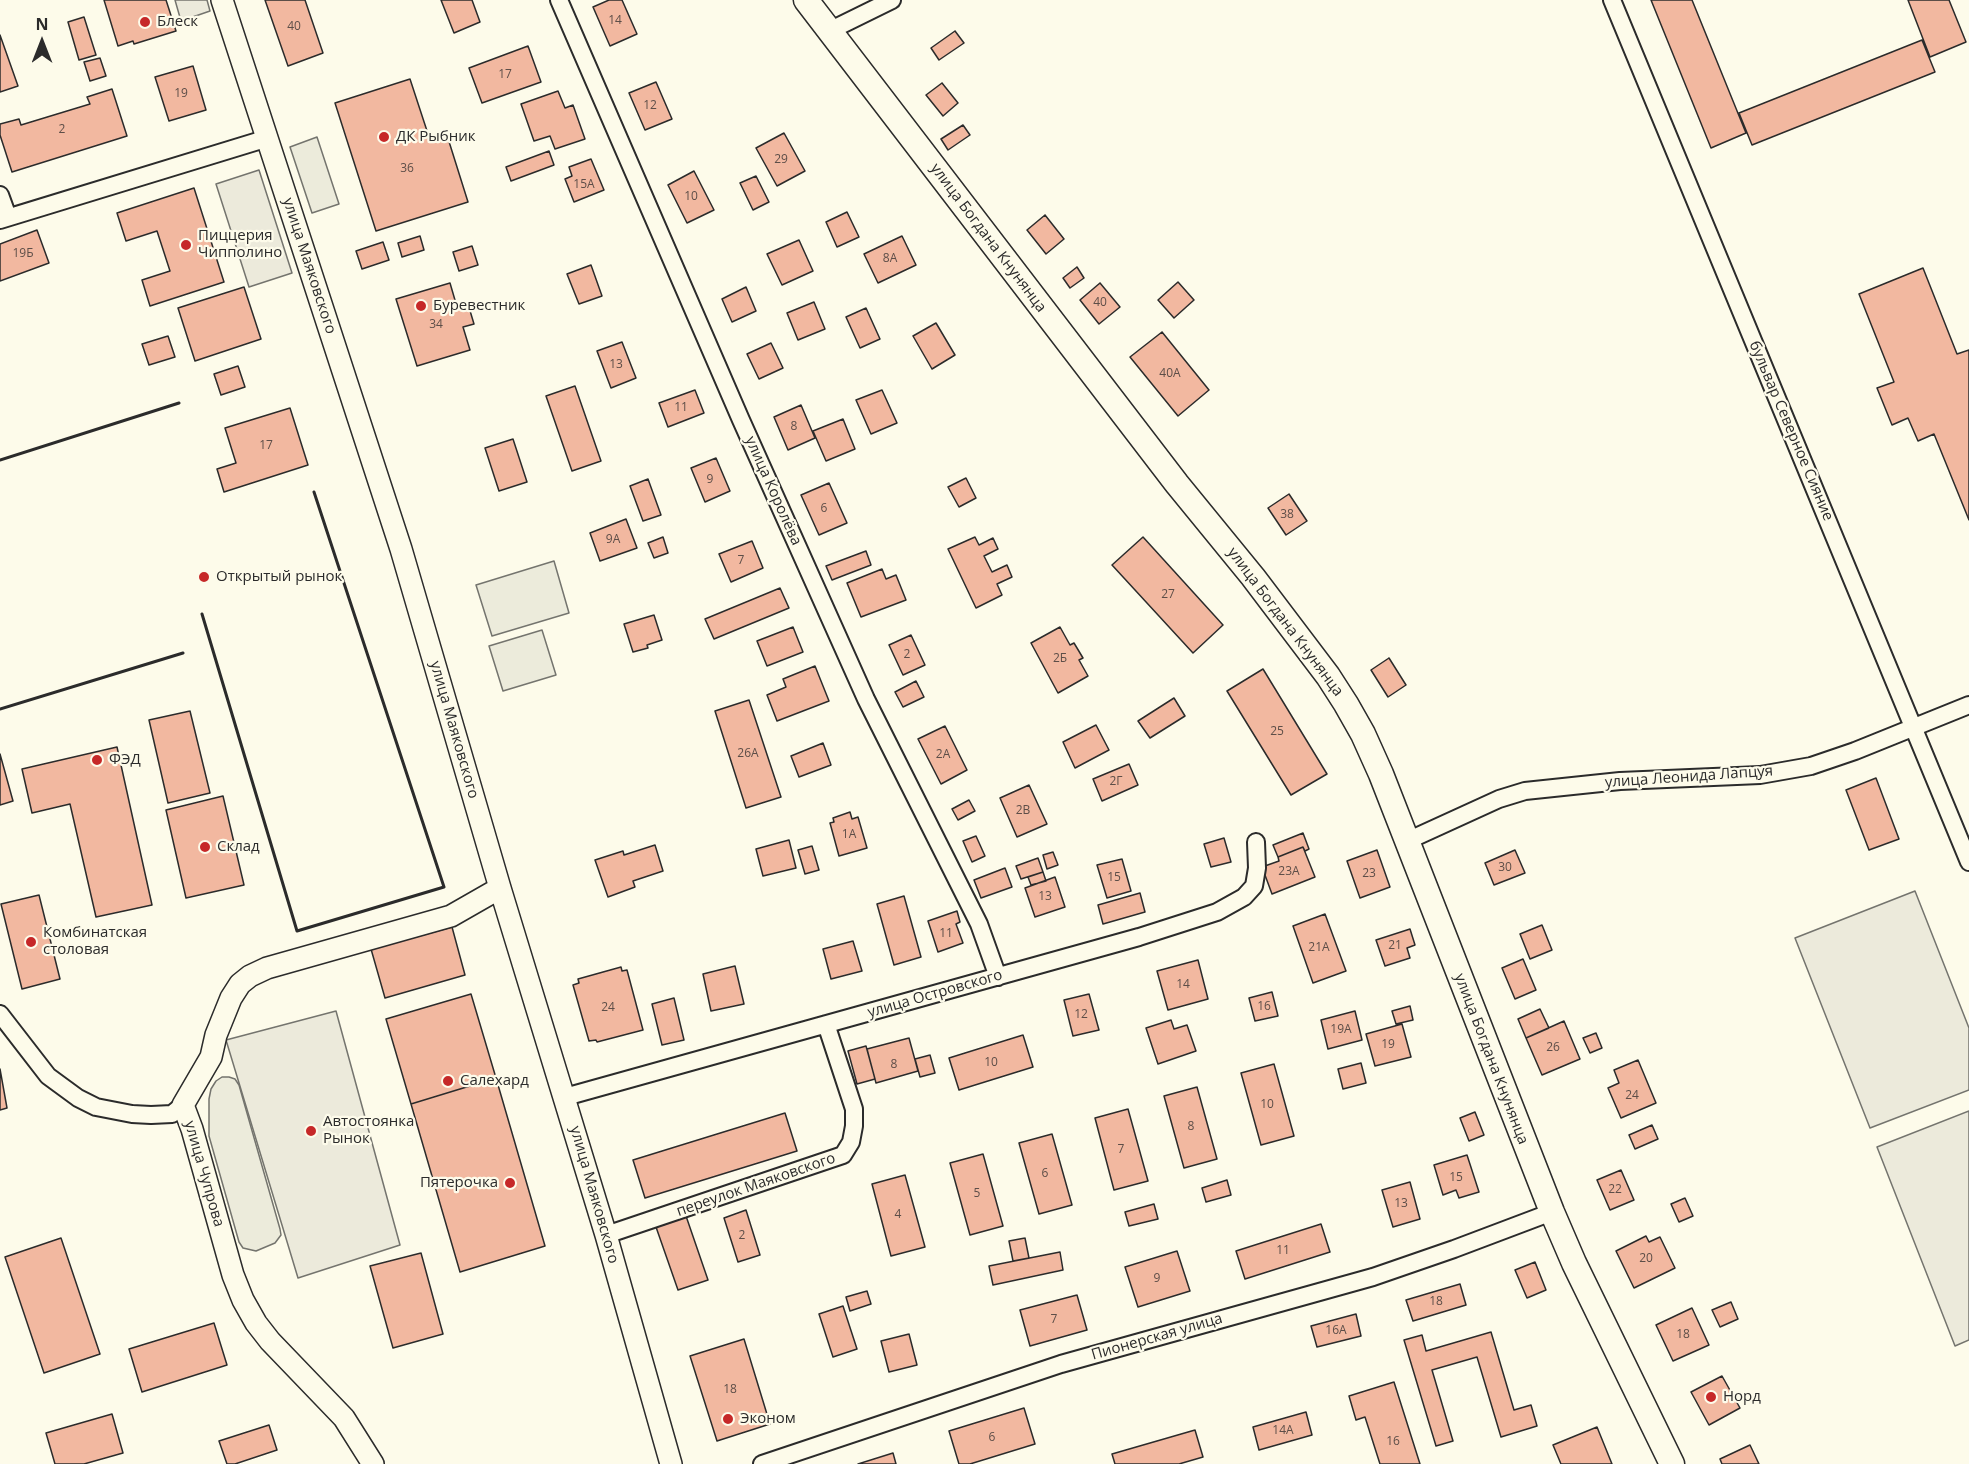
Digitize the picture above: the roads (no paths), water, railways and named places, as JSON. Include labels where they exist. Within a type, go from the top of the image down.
[{"type":"main road","name":"улица Богдана Кнунянца","points":[[806,0],[1163,465],[1253,577],[1328,676],[1363,734],[1381,774],[1552,1212],[1672,1464]]},
{"type":"street","name":"улица Маяковского","points":[[222,0],[401,549],[500,888],[606,1235],[671,1464]]},
{"type":"street","name":"улица Королёва","points":[[559,0],[746,431],[866,699],[979,924],[998,977]]},
{"type":"street","points":[[829,31],[892,0]]},
{"type":"street","name":"бульвар Северное Сияние","points":[[1612,0],[1969,862]]},
{"type":"street","points":[[0,195],[4,219],[268,138]]},
{"type":"street","name":"улица Леонида Лапцуя","points":[[1407,841],[1499,799],[1525,790],[1620,781],[1760,775],[1811,766],[1855,751],[1969,705]]},
{"type":"street","name":"улица Островского","points":[[565,1097],[1139,937],[1216,912],[1244,897],[1254,886],[1257,868],[1256,842]]},
{"type":"street","name":"улица Чупрова","points":[[373,1464],[344,1418],[270,1341],[243,1300],[233,1275],[192,1129],[183,1105],[211,1058],[219,1026],[231,998],[240,984],[250,976],[267,968],[451,916],[500,888]]},
{"type":"street","points":[[0,1014],[48,1076],[96,1107],[132,1114],[172,1114],[183,1105]]},
{"type":"street","name":"переулок Маяковского","points":[[606,1235],[843,1155],[851,1142],[854,1109],[826,1024]]},
{"type":"street","name":"Пионерская улица","points":[[762,1464],[1111,1349],[1373,1277],[1552,1212]]},
{"type":"place","name":"Блеск","points":[[145,22]]},
{"type":"place","name":"ДК Рыбник","points":[[384,137]]},
{"type":"place","name":"Пиццерия Чипполино","points":[[186,245]]},
{"type":"place","name":"Буревестник","points":[[421,306]]},
{"type":"place","name":"Открытый рынок","points":[[204,577]]},
{"type":"place","name":"ФЭД","points":[[97,760]]},
{"type":"place","name":"Склад","points":[[205,847]]},
{"type":"place","name":"Комбинатская столовая","points":[[31,942]]},
{"type":"place","name":"Салехард","points":[[448,1081]]},
{"type":"place","name":"Автостоянка Рынок","points":[[311,1131]]},
{"type":"place","name":"Пятерочка","points":[[510,1183]]},
{"type":"place","name":"Норд","points":[[1711,1397]]},
{"type":"place","name":"Эконом","points":[[728,1419]]}]
